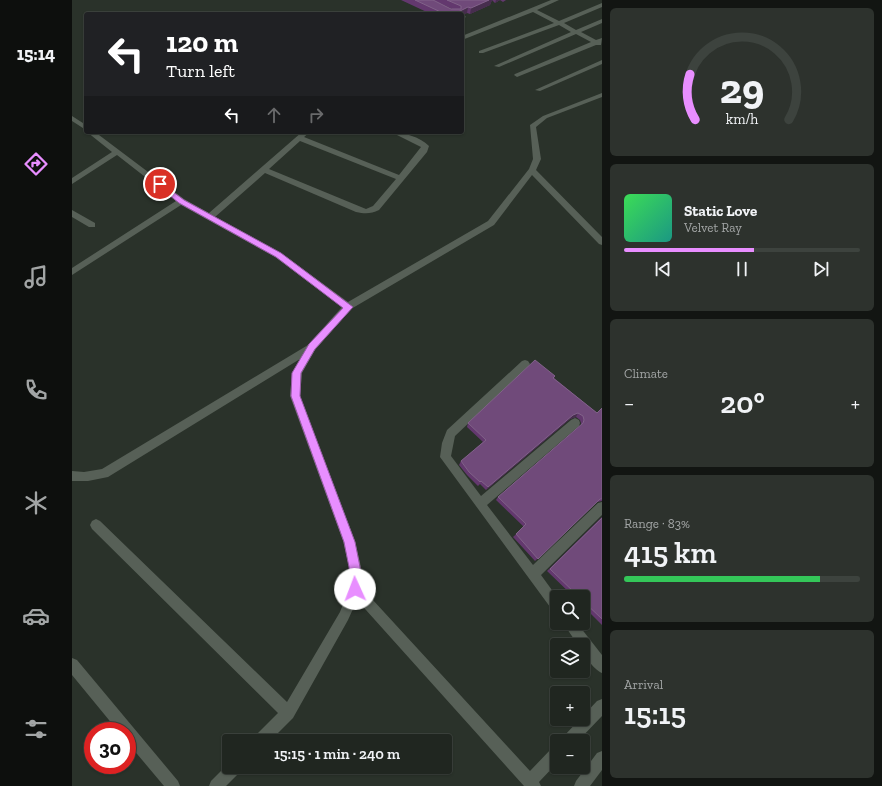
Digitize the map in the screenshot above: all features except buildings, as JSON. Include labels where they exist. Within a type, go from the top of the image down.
[{"type":"street","points":[[464,37],[556,0]]},
{"type":"street","points":[[481,52],[559,23],[602,5]]},
{"type":"street","points":[[534,10],[600,43]]},
{"type":"street","points":[[497,66],[602,21]]},
{"type":"street","points":[[517,75],[600,43]]},
{"type":"street","points":[[538,90],[602,62]]},
{"type":"street","points":[[267,734],[288,712],[344,616],[355,589],[355,567],[349,542],[295,396],[297,373],[312,347],[348,307],[491,223],[532,170],[537,158],[532,126],[545,117],[602,95]]},
{"type":"street","points":[[72,118],[84,127]]},
{"type":"street","points":[[94,134],[181,201],[278,255],[348,307]]},
{"type":"street","points":[[210,217],[304,134]]},
{"type":"street","points":[[263,169],[366,212],[376,208],[424,150],[425,146],[416,140],[400,134]]},
{"type":"street","points":[[300,138],[401,178]]},
{"type":"street","points":[[72,182],[117,152]]},
{"type":"street","points":[[532,170],[602,242]]},
{"type":"street","points":[[72,272],[181,201]]},
{"type":"street","points":[[72,213],[92,225]]},
{"type":"street","points":[[72,476],[92,476],[104,473],[312,347]]},
{"type":"street","points":[[525,364],[452,433],[447,443],[445,457],[550,597]]},
{"type":"street","points":[[480,504],[575,423]]},
{"type":"street","points":[[533,574],[602,507]]},
{"type":"street","points":[[96,525],[288,712]]},
{"type":"street","points":[[355,589],[532,784],[550,762]]},
{"type":"street","points":[[574,630],[601,664]]},
{"type":"street","points":[[72,665],[173,786]]},
{"type":"street","points":[[576,734],[602,706]]},
{"type":"street","points":[[581,786],[602,758]]},
{"type":"street","points":[[216,786],[228,774]]},
{"type":"route","points":[[160,184],[181,201],[278,255],[348,307],[312,347],[297,373],[295,396],[349,542],[355,567],[355,589]]}]
